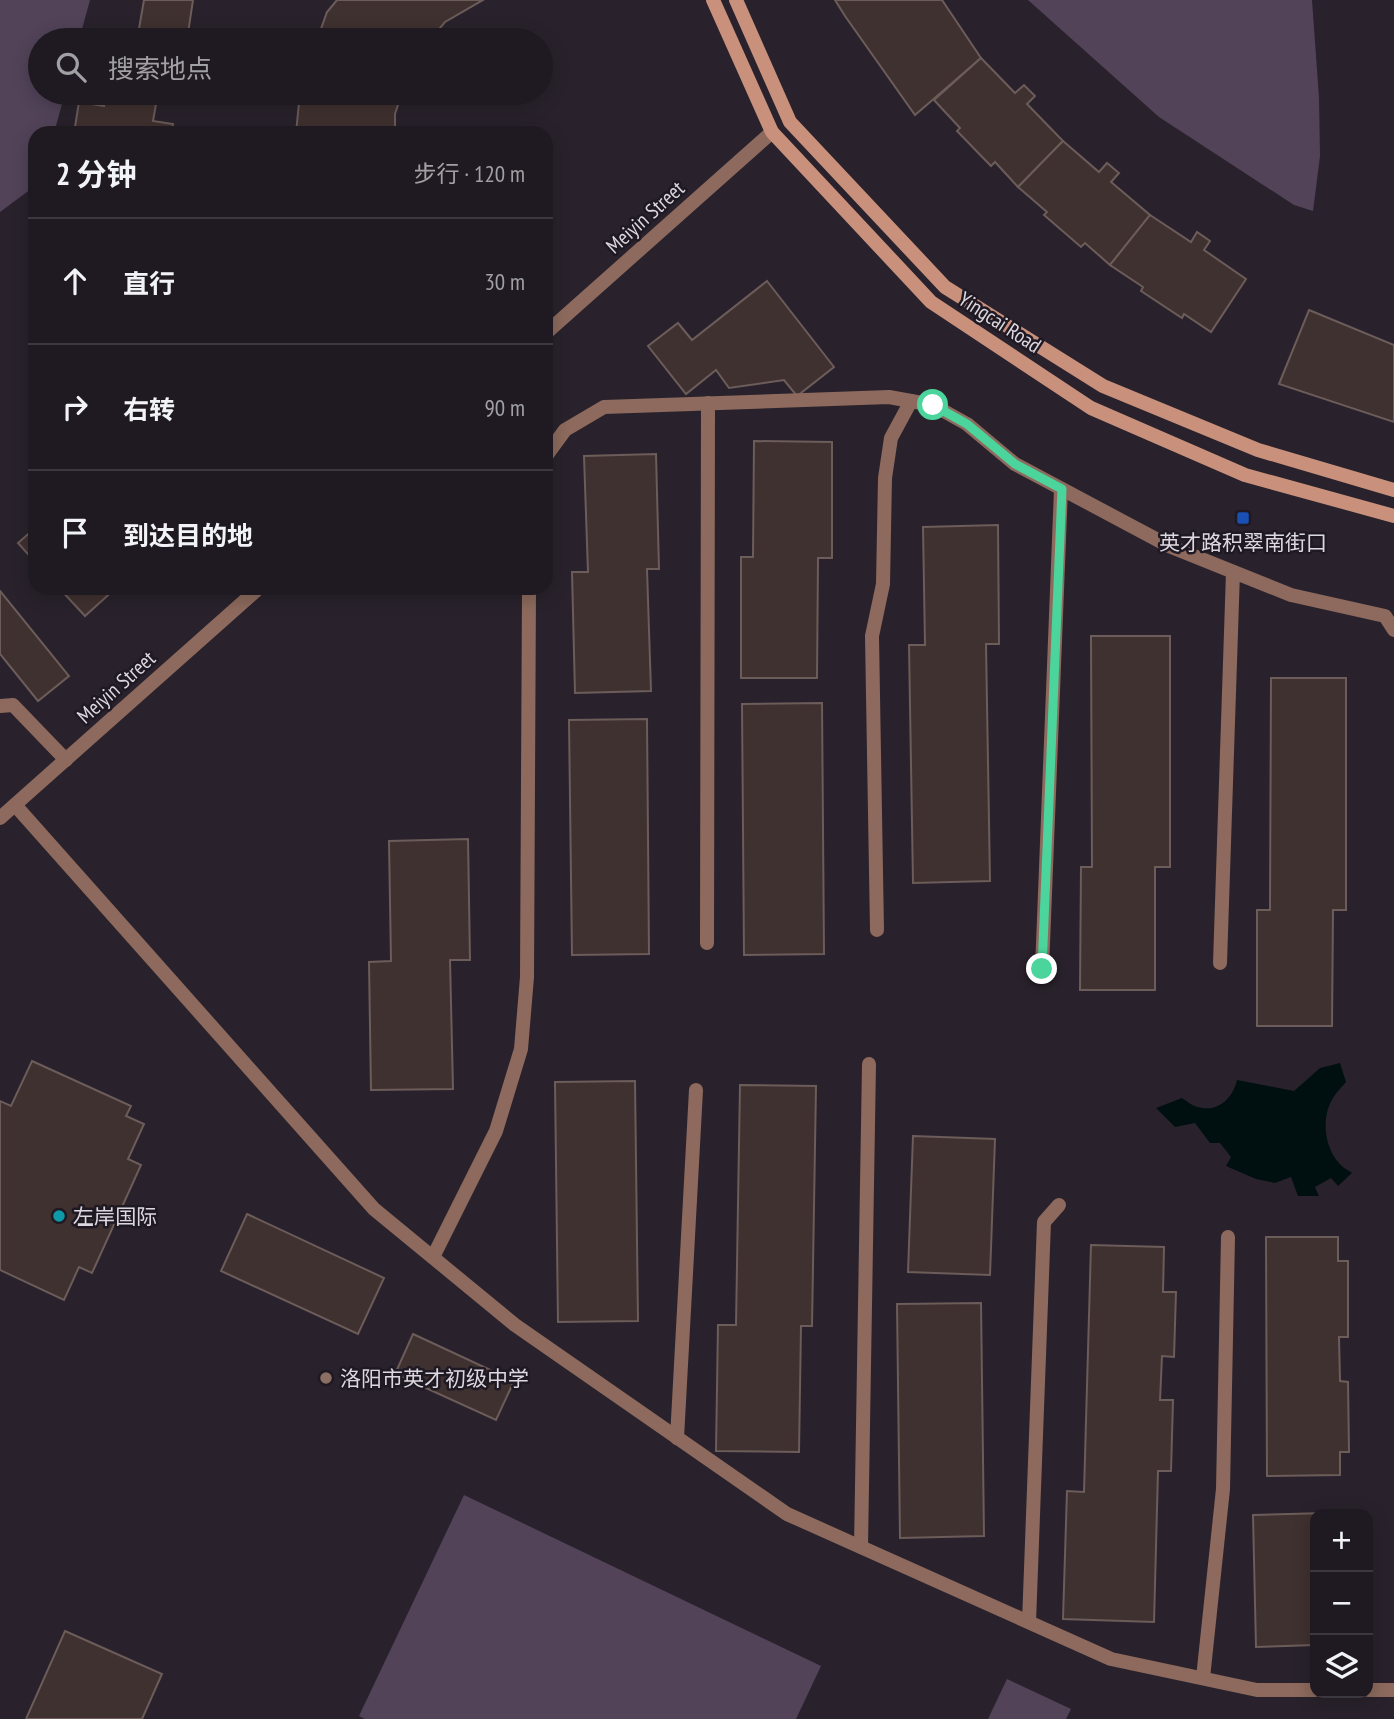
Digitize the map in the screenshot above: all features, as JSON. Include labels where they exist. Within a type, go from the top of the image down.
[{"type":"main road","name":"Yingcai Road","points":[[713,0],[772,132],[931,302],[1091,408],[1245,475],[1394,516]]},
{"type":"main road","name":"Yingcai Road","points":[[736,0],[790,122],[945,287],[1103,386],[1258,450],[1394,490]]},
{"type":"street","name":"Meiyin Street","points":[[553,327],[772,132]]},
{"type":"street","points":[[553,446],[565,430],[604,407],[888,397],[933,405],[967,424],[1015,464],[1169,546],[1291,595],[1385,616],[1394,630]]},
{"type":"street","points":[[877,930],[872,636],[883,584],[885,478],[891,438],[911,401]]},
{"type":"street","points":[[707,943],[708,403]]},
{"type":"street","points":[[1042,969],[1062,489]]},
{"type":"street","points":[[1220,962],[1233,572]]},
{"type":"street","name":"Meiyin Street","points":[[0,818],[251,595]]},
{"type":"street","points":[[433,1258],[496,1131],[521,1049],[527,977],[529,595]]},
{"type":"street","points":[[0,706],[13,705],[66,760]]},
{"type":"street","points":[[15,805],[374,1209],[515,1325],[787,1514],[1111,1659],[1257,1690],[1310,1690]]},
{"type":"street","points":[[861,1547],[869,1064]]},
{"type":"street","points":[[677,1438],[696,1090]]},
{"type":"street","points":[[1029,1622],[1044,1222],[1059,1205]]},
{"type":"street","points":[[1203,1678],[1223,1489],[1228,1237]]},
{"type":"street","points":[[1373,1690],[1394,1690]]},
{"type":"shaded area","points":[[0,0],[90,0],[82,28],[28,28],[28,105],[62,105],[56,126],[28,126],[28,191],[0,212]]},
{"type":"shaded area","points":[[1028,0],[1312,0],[1320,156],[1313,211],[1294,205],[1159,117]]},
{"type":"shaded area","points":[[1340,1063],[1346,1082],[1336,1093],[1327,1111],[1327,1139],[1334,1156],[1352,1173],[1338,1186],[1331,1178],[1315,1187],[1319,1196],[1298,1196],[1291,1177],[1275,1183],[1256,1179],[1226,1166],[1231,1157],[1220,1143],[1210,1143],[1195,1123],[1175,1127],[1156,1108],[1182,1098],[1198,1107],[1218,1106],[1232,1093],[1237,1080],[1294,1091],[1320,1068]]},
{"type":"shaded area","points":[[464,1495],[821,1666],[796,1719],[365,1719],[359,1716]]},
{"type":"shaded area","points":[[1007,1679],[1071,1709],[1066,1719],[988,1719]]},
{"type":"building","points":[[144,0],[193,0],[189,28],[139,28]]},
{"type":"building","points":[[337,0],[483,0],[445,22],[440,28],[321,28],[327,12]]},
{"type":"building","points":[[835,0],[942,0],[981,58],[915,115]]},
{"type":"building","points":[[981,58],[1015,93],[1024,85],[1035,96],[1027,104],[1063,141],[1018,187],[995,162],[991,166],[957,131],[960,128],[934,100]]},
{"type":"building","points":[[79,105],[156,105],[153,121],[173,126],[75,126]]},
{"type":"building","points":[[299,105],[398,105],[395,126],[297,126]]},
{"type":"building","points":[[1063,141],[1099,172],[1107,163],[1119,173],[1111,182],[1150,215],[1110,265],[1085,243],[1081,247],[1044,215],[1047,212],[1018,187]]},
{"type":"building","points":[[1150,215],[1191,242],[1197,232],[1210,241],[1204,250],[1246,279],[1211,332],[1184,314],[1182,318],[1141,291],[1143,287],[1110,265]]},
{"type":"building","points":[[767,281],[834,367],[797,396],[784,380],[729,388],[716,370],[686,394],[648,346],[678,323],[692,340]]},
{"type":"building","points":[[1309,310],[1394,345],[1394,422],[1279,384]]},
{"type":"building","points":[[754,441],[832,442],[832,558],[818,558],[817,678],[741,678],[741,557],[753,557]]},
{"type":"building","points":[[656,454],[659,569],[647,569],[651,691],[575,693],[572,572],[588,572],[584,456]]},
{"type":"building","points":[[998,525],[999,644],[986,644],[990,881],[913,883],[909,645],[925,645],[923,527]]},
{"type":"building","points":[[28,534],[28,554],[18,543]]},
{"type":"building","points":[[0,591],[69,676],[38,701],[0,654]]},
{"type":"building","points":[[66,595],[108,595],[85,616]]},
{"type":"building","points":[[1091,636],[1170,636],[1170,867],[1155,867],[1155,990],[1080,990],[1081,867],[1092,867]]},
{"type":"building","points":[[1271,678],[1346,678],[1346,910],[1333,910],[1332,1026],[1257,1026],[1257,910],[1270,910]]},
{"type":"building","points":[[822,703],[824,954],[744,955],[742,704]]},
{"type":"building","points":[[647,719],[649,954],[572,955],[569,720]]},
{"type":"building","points":[[468,839],[470,960],[450,960],[453,1089],[371,1090],[369,962],[391,961],[389,841]]},
{"type":"building","name":"左岸国际","points":[[32,1061],[131,1106],[126,1116],[144,1124],[128,1159],[141,1165],[92,1273],[79,1267],[64,1300],[0,1270],[0,1101],[11,1106]]},
{"type":"building","points":[[635,1081],[638,1321],[558,1322],[555,1082]]},
{"type":"building","points":[[740,1085],[816,1086],[812,1326],[801,1326],[799,1452],[716,1451],[718,1325],[736,1325]]},
{"type":"building","points":[[913,1136],[995,1139],[990,1275],[908,1272]]},
{"type":"building","points":[[247,1214],[384,1278],[358,1334],[221,1271]]},
{"type":"building","points":[[1266,1237],[1338,1237],[1338,1261],[1348,1261],[1348,1337],[1339,1337],[1340,1381],[1348,1382],[1349,1452],[1340,1452],[1340,1475],[1267,1476]]},
{"type":"building","points":[[1091,1245],[1164,1247],[1163,1292],[1176,1292],[1174,1357],[1162,1356],[1160,1400],[1173,1400],[1171,1471],[1158,1471],[1154,1622],[1063,1619],[1067,1491],[1084,1492]]},
{"type":"building","points":[[981,1303],[984,1536],[900,1538],[897,1304]]},
{"type":"building","points":[[413,1334],[514,1381],[496,1420],[395,1374]]},
{"type":"building","points":[[1310,1513],[1310,1645],[1256,1647],[1253,1515]]},
{"type":"building","points":[[65,1631],[162,1674],[142,1719],[26,1719]]},
{"type":"place","name":"英才路积翠南街口","points":[[1243,518]]},
{"type":"place","name":"左岸国际","points":[[59,1216]]},
{"type":"place","name":"洛阳市英才初级中学","points":[[326,1378]]},
{"type":"route","points":[[933,405],[967,424],[1015,464],[1062,489],[1042,969]]}]
